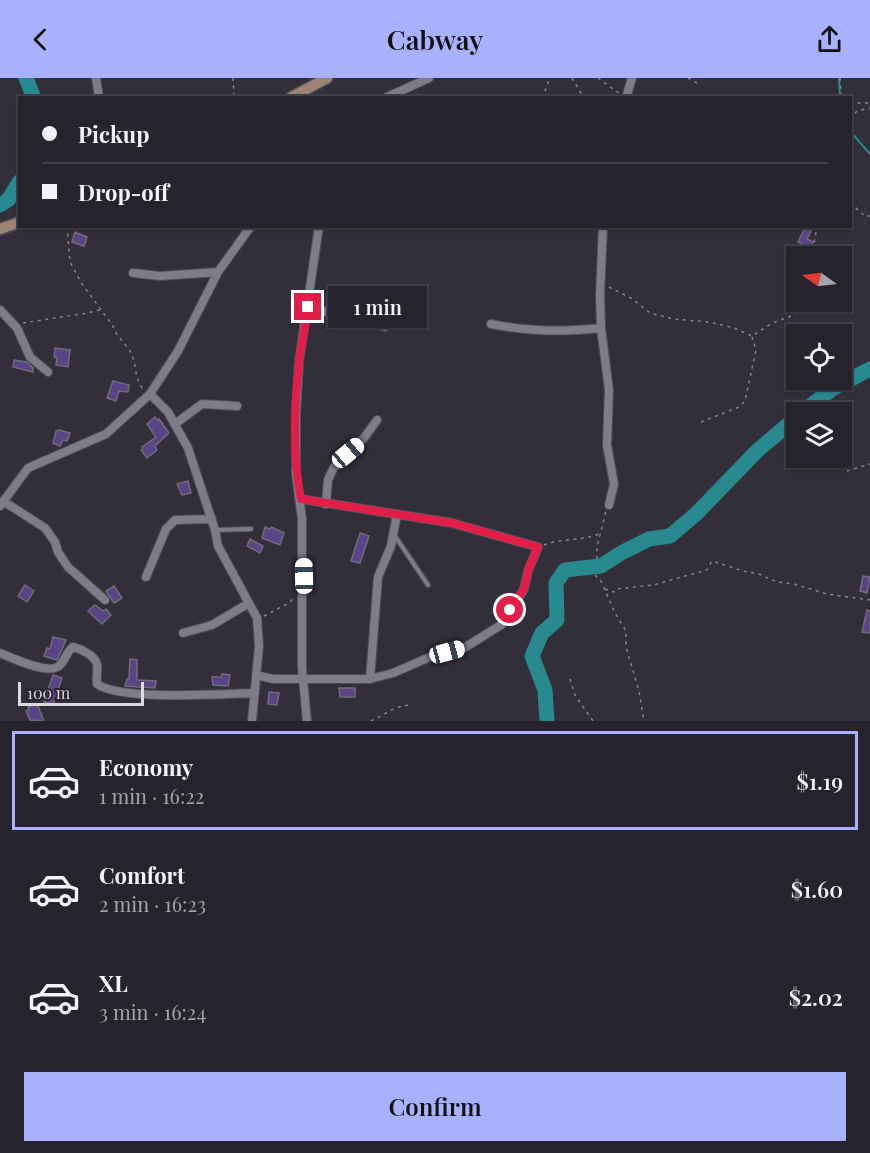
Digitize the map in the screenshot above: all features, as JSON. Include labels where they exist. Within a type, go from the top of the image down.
[{"type":"street","points":[[96,78],[99,96]]},
{"type":"street","points":[[294,96],[327,78]]},
{"type":"street","points":[[389,96],[429,78]]},
{"type":"street","points":[[626,96],[632,78]]},
{"type":"street","points":[[0,229],[18,223]]},
{"type":"street","points":[[105,600],[68,567],[45,528],[2,499],[28,468],[106,434],[150,394],[178,351],[218,273],[250,228]]},
{"type":"street","points":[[307,721],[304,679],[301,499],[296,474],[296,414],[299,362],[319,228]]},
{"type":"street","points":[[603,228],[601,328],[609,390],[607,446],[614,477],[609,505]]},
{"type":"street","points":[[133,273],[160,276],[218,273]]},
{"type":"street","points":[[308,307],[385,327]]},
{"type":"street","points":[[0,310],[14,325],[30,357],[48,372]]},
{"type":"street","points":[[491,324],[526,331],[547,332],[601,328]]},
{"type":"street","points":[[150,394],[168,412],[188,448],[212,519],[218,546],[257,618],[259,646],[252,721]]},
{"type":"street","points":[[175,424],[202,404],[237,406]]},
{"type":"street","points":[[326,504],[328,480],[334,467],[364,438],[377,420]]},
{"type":"street","points":[[256,675],[273,680],[370,679],[393,673],[430,657],[464,648],[501,625],[524,589],[528,571],[538,547],[452,523],[301,499]]},
{"type":"street","points":[[370,679],[378,577],[394,535],[397,514]]},
{"type":"street","points":[[146,577],[170,523],[175,520],[212,519]]},
{"type":"street","points":[[183,633],[212,625],[249,603]]},
{"type":"street","points":[[0,653],[31,665],[54,669],[61,665],[68,650],[73,647],[78,648],[92,657],[97,664],[97,684],[115,691],[188,695],[255,693]]},
{"type":"lane","points":[[215,530],[251,529]]},
{"type":"lane","points":[[394,535],[428,585]]},
{"type":"path","points":[[233,78],[234,96]]},
{"type":"path","points":[[543,96],[550,78]]},
{"type":"path","points":[[572,78],[583,96]]},
{"type":"path","points":[[598,78],[624,96]]},
{"type":"path","points":[[688,78],[696,83]]},
{"type":"path","points":[[840,78],[841,96]]},
{"type":"path","points":[[852,103],[870,103]]},
{"type":"path","points":[[852,117],[857,111],[870,108]]},
{"type":"path","points":[[852,205],[865,216],[870,216]]},
{"type":"path","points":[[67,228],[69,262],[113,326],[115,334],[132,354],[138,383],[150,394]]},
{"type":"path","points":[[813,246],[817,228]]},
{"type":"path","points":[[601,282],[631,298],[650,312],[673,319],[709,322],[734,328],[752,336],[756,350],[745,401],[740,407],[701,422]]},
{"type":"path","points":[[14,325],[101,310]]},
{"type":"path","points":[[752,336],[771,324],[799,312]]},
{"type":"path","points":[[847,471],[870,464]]},
{"type":"path","points":[[597,559],[599,534],[609,505]]},
{"type":"path","points":[[538,547],[552,542],[582,539],[599,534]]},
{"type":"path","points":[[605,589],[614,592],[616,589],[653,585],[707,570],[712,561],[759,574],[777,582],[794,584],[827,594],[870,600]]},
{"type":"path","points":[[596,575],[626,631],[626,647],[639,691],[644,721]]},
{"type":"path","points":[[257,618],[268,615],[289,603],[303,587]]},
{"type":"path","points":[[570,679],[575,694],[593,721]]},
{"type":"path","points":[[371,721],[389,711],[411,705]]},
{"type":"building","points":[[805,228],[811,231],[807,239],[813,242],[811,246],[798,242]]},
{"type":"building","points":[[75,232],[87,237],[84,246],[72,242]]},
{"type":"building","points":[[55,348],[70,350],[68,367],[56,365]]},
{"type":"building","points":[[14,360],[27,362],[33,368],[33,372],[13,367]]},
{"type":"building","points":[[113,381],[129,385],[128,392],[119,391],[116,401],[107,398]]},
{"type":"building","points":[[155,417],[169,433],[155,446],[157,450],[147,458],[141,450],[156,437],[147,424]]},
{"type":"building","points":[[56,431],[70,433],[67,441],[63,440],[60,446],[53,443]]},
{"type":"building","points":[[188,481],[191,493],[182,495],[177,484]]},
{"type":"building","points":[[265,527],[270,529],[271,527],[284,533],[280,545],[262,538]]},
{"type":"building","points":[[360,533],[369,536],[360,563],[351,561]]},
{"type":"building","points":[[250,539],[263,546],[260,553],[247,546]]},
{"type":"building","points":[[863,576],[870,577],[867,593],[860,591]]},
{"type":"building","points":[[25,585],[34,591],[27,602],[18,596]]},
{"type":"building","points":[[114,586],[122,598],[114,603],[106,591]]},
{"type":"building","points":[[95,605],[103,611],[106,609],[111,615],[102,624],[88,611]]},
{"type":"building","points":[[867,610],[870,611],[870,633],[862,632]]},
{"type":"building","points":[[53,637],[66,640],[57,660],[44,656],[47,648],[50,649]]},
{"type":"building","points":[[130,659],[137,660],[137,680],[156,681],[155,688],[125,686],[129,679]]},
{"type":"building","points":[[222,674],[230,675],[228,686],[213,685],[212,677],[221,677]]},
{"type":"building","points":[[53,675],[62,678],[53,705],[44,702]]},
{"type":"building","points":[[339,688],[355,688],[355,697],[340,697]]},
{"type":"building","points":[[269,692],[279,693],[277,705],[268,704]]},
{"type":"building","points":[[37,704],[44,721],[30,720],[26,711],[29,710],[28,707]]},
{"type":"waterway","points":[[26,78],[33,96]]},
{"type":"waterway","points":[[839,78],[840,96]]},
{"type":"waterway","points":[[852,133],[870,154]]},
{"type":"waterway","points":[[0,205],[8,200],[18,184]]},
{"type":"waterway","points":[[816,402],[832,389],[870,369]]},
{"type":"waterway","points":[[547,721],[545,690],[532,656],[542,633],[557,620],[556,583],[565,570],[601,566],[649,539],[670,536],[696,514],[758,450],[786,426]]},
{"type":"route","points":[[308,307],[299,362],[296,414],[296,474],[301,499],[452,523],[538,547],[528,571],[524,589],[510,610]]}]
